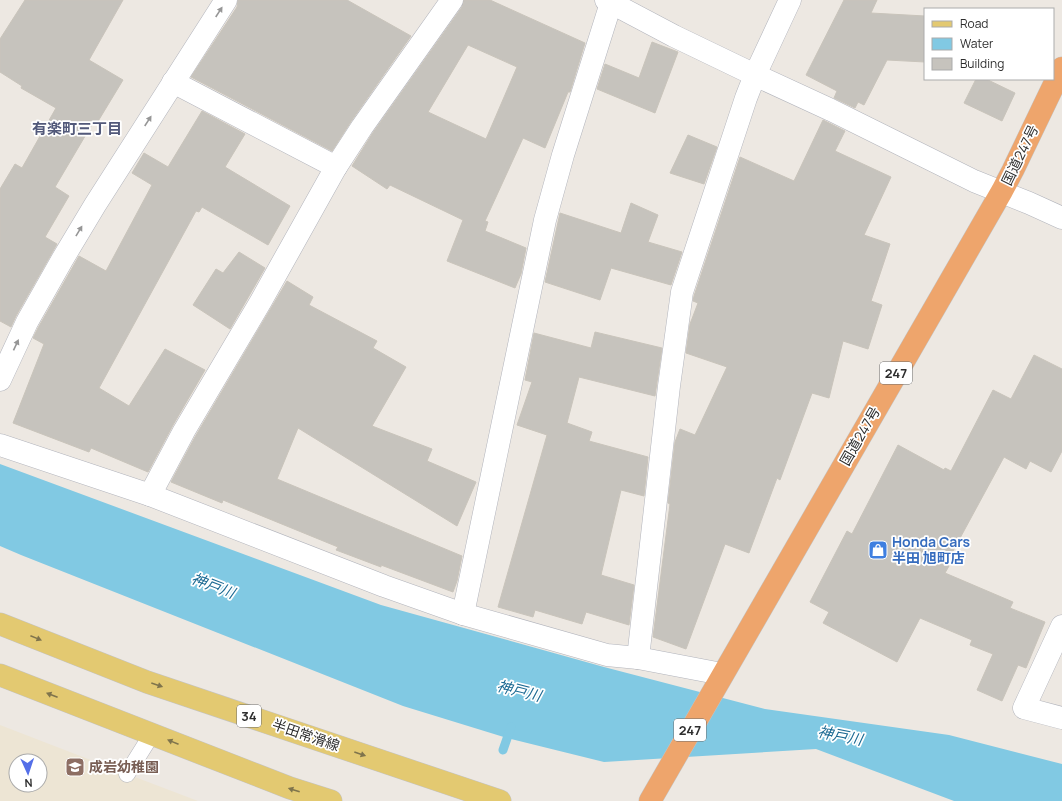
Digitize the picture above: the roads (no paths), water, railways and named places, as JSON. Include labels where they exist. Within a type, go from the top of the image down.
[{"type":"highway","name":"国道247号","points":[[654,794],[1002,191],[1062,68]]},
{"type":"main road","name":"半田常滑線","points":[[0,624],[147,682],[500,801]]},
{"type":"main road","points":[[0,675],[290,788],[331,801]]},
{"type":"street","points":[[0,380],[27,322],[62,260],[226,0]]},
{"type":"street","points":[[150,495],[184,431],[261,301],[336,167],[452,0]]},
{"type":"street","points":[[638,658],[669,386],[682,292],[746,98],[755,75],[790,0]]},
{"type":"street","points":[[463,614],[545,220],[609,1],[674,36],[832,110],[974,181],[1029,202],[1062,218]]},
{"type":"street","points":[[173,82],[336,167]]},
{"type":"street","points":[[0,445],[150,495],[384,586],[463,614],[607,655],[638,658],[722,674]]},
{"type":"street","points":[[1062,626],[1024,708],[1062,718]]},
{"type":"lane","points":[[126,774],[152,734]]},
{"type":"water","name":"神戸川","points":[[0,464],[381,605],[604,667],[765,709],[949,735],[1062,764],[1062,801],[954,801],[816,749],[604,762],[507,738],[403,706],[0,546]]},
{"type":"waterway","points":[[503,750],[511,727]]},
{"type":"place","name":"Honda Cars 半田 旭町店","points":[[878,550]]},
{"type":"place","name":"成岩幼稚園","points":[[75,767]]},
{"type":"district","name":"有楽町三丁目","points":[[77,129]]}]
